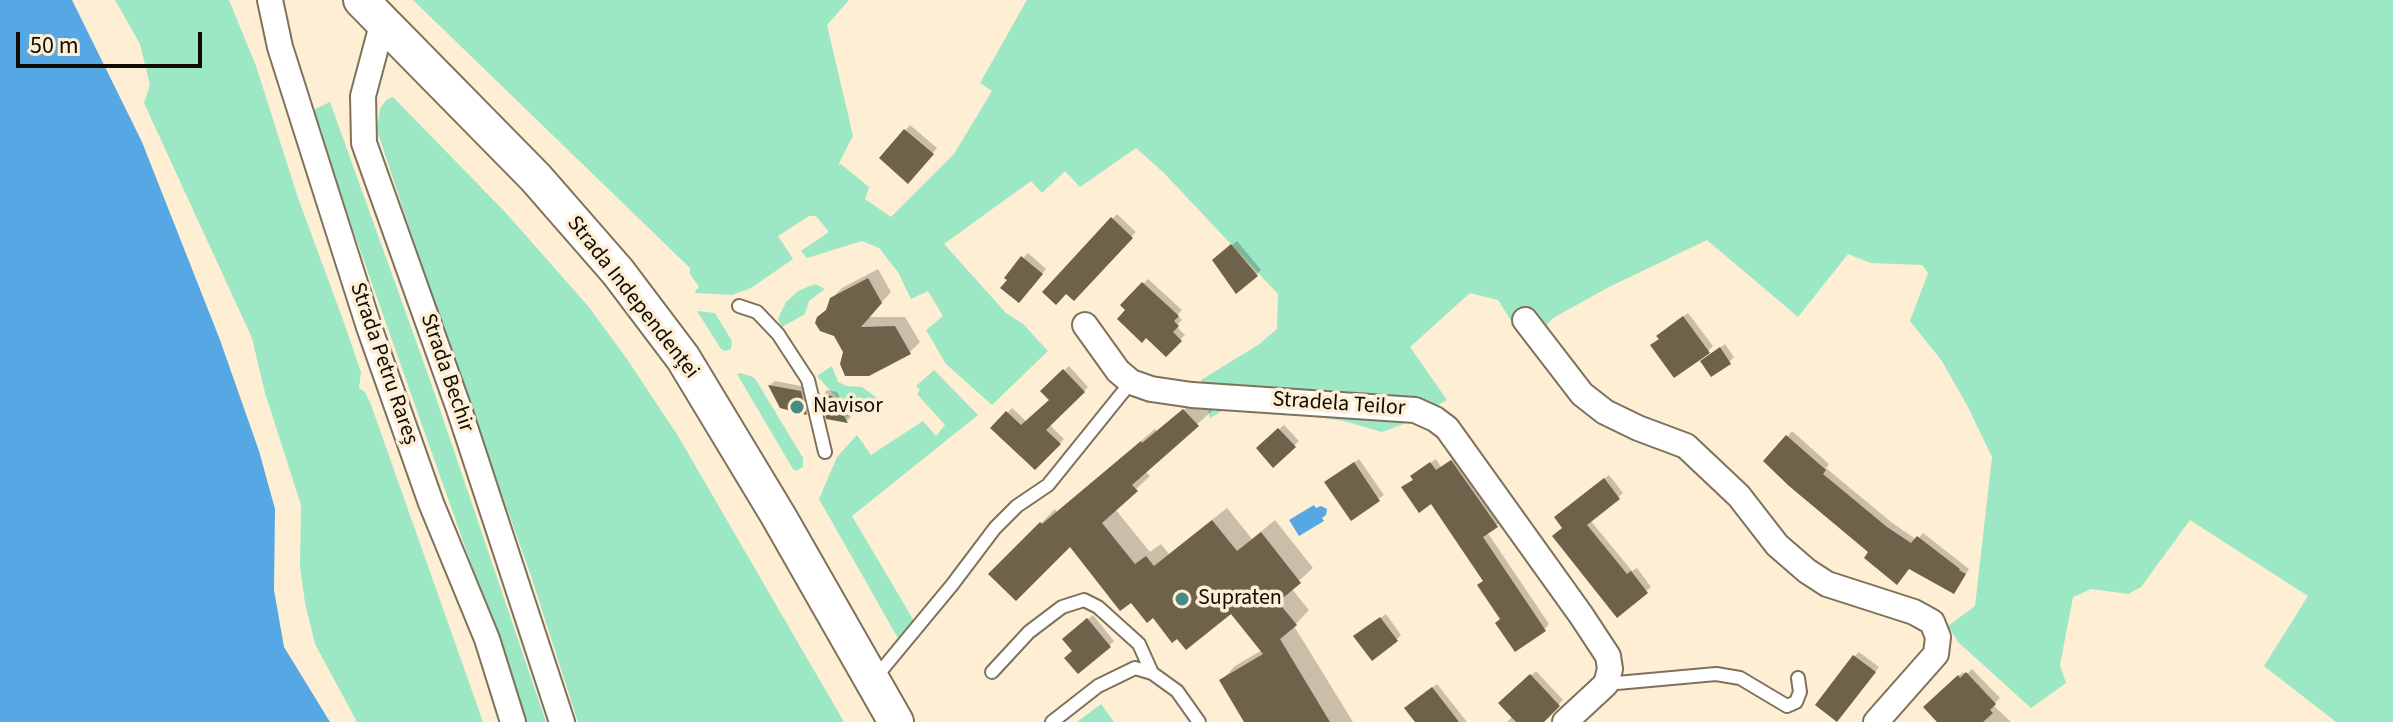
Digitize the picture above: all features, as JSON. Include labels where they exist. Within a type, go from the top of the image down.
[{"type":"main road","name":"Strada Independenței","points":[[372,11],[536,178],[618,272],[683,358],[896,722]]},
{"type":"street","name":"Strada Petru Rareș","points":[[270,0],[280,47],[369,327],[431,503],[487,639],[513,722]]},
{"type":"street","name":"Strada Bechir","points":[[372,11],[363,96],[364,143],[459,409],[562,722]]},
{"type":"street","points":[[1525,320],[1582,394],[1605,412],[1686,446],[1739,496],[1777,545],[1807,571],[1827,584],[1914,612],[1932,622],[1938,637],[1936,654],[1876,722]]},
{"type":"street","points":[[1085,325],[1118,371],[1131,382]]},
{"type":"street","name":"Stradela Teilor","points":[[1131,382],[1151,389],[1192,395],[1415,410],[1435,419],[1463,448],[1599,642],[1608,656],[1610,669],[1606,684]]},
{"type":"street","points":[[1565,722],[1606,684]]},
{"type":"lane","points":[[739,306],[757,312],[778,334],[808,380],[825,452]]},
{"type":"lane","points":[[872,681],[919,627],[995,528],[1017,506],[1048,485],[1131,382]]},
{"type":"lane","points":[[992,672],[1029,632],[1062,607],[1084,600],[1098,607],[1139,644],[1152,673]]},
{"type":"lane","points":[[1052,722],[1098,686],[1135,668],[1152,673],[1177,691],[1199,722]]},
{"type":"lane","points":[[1606,684],[1716,674],[1740,678],[1787,706],[1796,702],[1800,692],[1798,678]]},
{"type":"green space","points":[[115,0],[229,0],[256,66],[298,198],[361,372],[359,388],[370,402],[483,722],[357,722],[315,644],[300,566],[301,505],[265,393],[252,338],[144,103],[150,85],[140,44]]},
{"type":"green space","points":[[413,0],[849,0],[827,25],[853,136],[838,165],[841,164],[869,187],[865,199],[891,217],[954,154],[992,91],[980,83],[1027,0],[2393,0],[2393,722],[2336,722],[2264,666],[2308,596],[2190,520],[2141,587],[2128,594],[2091,589],[2073,597],[2060,665],[2066,683],[2031,708],[1958,642],[1948,626],[1975,606],[1992,457],[1942,361],[1910,321],[1928,273],[1922,265],[1871,263],[1848,254],[1798,317],[1707,240],[1553,318],[1527,346],[1498,300],[1470,293],[1410,347],[1447,400],[1406,423],[1382,432],[1344,421],[1297,414],[1224,410],[1210,418],[1201,380],[1258,345],[1277,329],[1278,294],[1164,173],[1136,148],[1080,187],[1065,171],[1042,193],[1031,181],[944,244],[1006,313],[1023,324],[1048,351],[992,405],[946,364],[926,330],[943,316],[928,291],[911,299],[898,272],[879,248],[862,241],[807,258],[801,251],[829,232],[816,216],[809,216],[778,236],[793,259],[751,288],[732,295],[696,293],[699,287],[690,274],[690,268]]},
{"type":"green space","points":[[393,97],[505,212],[588,306],[627,359],[678,436],[844,722],[578,722],[531,576],[435,306],[377,130],[380,109],[386,100]]},
{"type":"green space","points":[[330,102],[430,380],[546,722],[527,722],[311,111]]},
{"type":"green space","points":[[815,284],[825,289],[809,301],[805,314],[782,327],[778,319],[786,302],[798,291]]},
{"type":"green space","points":[[697,311],[715,313],[732,341],[731,349],[721,349]]},
{"type":"green space","points":[[832,366],[838,382],[862,387],[877,398],[845,418],[837,398],[817,376]]},
{"type":"green space","points":[[934,370],[978,415],[852,516],[917,626],[899,640],[819,499],[837,457],[857,435],[871,455],[923,421],[936,436],[945,425],[917,394],[920,390],[916,386]]},
{"type":"green space","points":[[737,374],[756,380],[803,458],[803,467],[796,471],[793,469]]},
{"type":"green space","points":[[1101,704],[1114,722],[1077,722]]},
{"type":"water","points":[[0,0],[72,0],[142,142],[220,340],[259,451],[275,509],[274,590],[284,647],[330,722],[0,722]]},
{"type":"water","points":[[1314,505],[1327,509],[1322,518],[1324,521],[1299,536],[1289,520]]},
{"type":"building","points":[[904,129],[934,154],[908,184],[879,158]]},
{"type":"building","points":[[1111,217],[1133,238],[1074,301],[1066,294],[1056,305],[1042,292]]},
{"type":"building","points":[[1231,244],[1258,276],[1236,294],[1212,260]]},
{"type":"building","points":[[1021,256],[1043,274],[1019,303],[1000,288]]},
{"type":"building","points":[[868,278],[882,303],[861,327],[895,326],[911,354],[869,376],[845,376],[840,364],[843,352],[834,336],[820,331],[815,323],[826,310],[830,298]]},
{"type":"building","points":[[1142,282],[1179,316],[1174,321],[1179,326],[1173,332],[1182,341],[1166,357],[1146,338],[1142,343],[1117,319],[1125,310],[1120,305]]},
{"type":"building","points":[[1683,316],[1710,353],[1674,378],[1650,345],[1659,339],[1656,336]]},
{"type":"building","points":[[1720,347],[1731,364],[1711,377],[1700,361]]},
{"type":"building","points":[[1063,369],[1085,392],[1046,430],[1061,444],[1035,470],[990,428],[1006,411],[1021,425],[1049,400],[1040,391]]},
{"type":"building","points":[[768,385],[801,391],[807,415],[780,408]]},
{"type":"building","points":[[821,394],[832,396],[848,423],[826,419]]},
{"type":"building","points":[[1183,409],[1199,426],[1132,485],[1138,491],[1102,523],[1135,564],[1146,556],[1154,566],[1212,520],[1237,551],[1261,532],[1301,583],[1278,602],[1297,625],[1280,639],[1330,722],[1244,722],[1219,680],[1263,654],[1231,614],[1186,650],[1177,639],[1172,643],[1153,618],[1147,623],[1131,603],[1120,611],[1070,547],[1016,601],[988,574],[1040,522],[1042,524]]},
{"type":"building","points":[[1278,428],[1296,447],[1273,468],[1256,448]]},
{"type":"building","points":[[1786,435],[1826,470],[1823,474],[1887,527],[1911,543],[1917,536],[1966,574],[1954,594],[1909,569],[1897,585],[1864,558],[1868,552],[1763,461]]},
{"type":"building","points":[[1451,460],[1498,527],[1483,537],[1546,631],[1515,652],[1495,623],[1500,619],[1477,585],[1483,581],[1431,504],[1419,513],[1401,487],[1413,480],[1410,476],[1430,462],[1436,470]]},
{"type":"building","points":[[1354,462],[1380,501],[1351,521],[1324,482]]},
{"type":"building","points":[[1604,478],[1620,499],[1587,525],[1627,574],[1631,571],[1648,593],[1617,618],[1552,536],[1562,528],[1554,517]]},
{"type":"building","points":[[1380,617],[1398,641],[1372,661],[1353,636]]},
{"type":"building","points":[[1087,618],[1111,647],[1078,674],[1064,658],[1072,651],[1062,639]]},
{"type":"building","points":[[1853,655],[1876,672],[1837,722],[1815,705]]},
{"type":"building","points":[[1966,672],[1996,704],[1990,710],[1993,713],[1983,722],[1937,722],[1923,707],[1958,675],[1960,678]]},
{"type":"building","points":[[1530,674],[1560,706],[1544,722],[1516,722],[1498,703]]},
{"type":"building","points":[[1432,687],[1459,722],[1415,722],[1404,708]]},
{"type":"place","name":"Navisor","points":[[797,407]]},
{"type":"place","name":"Supraten","points":[[1182,599]]}]
